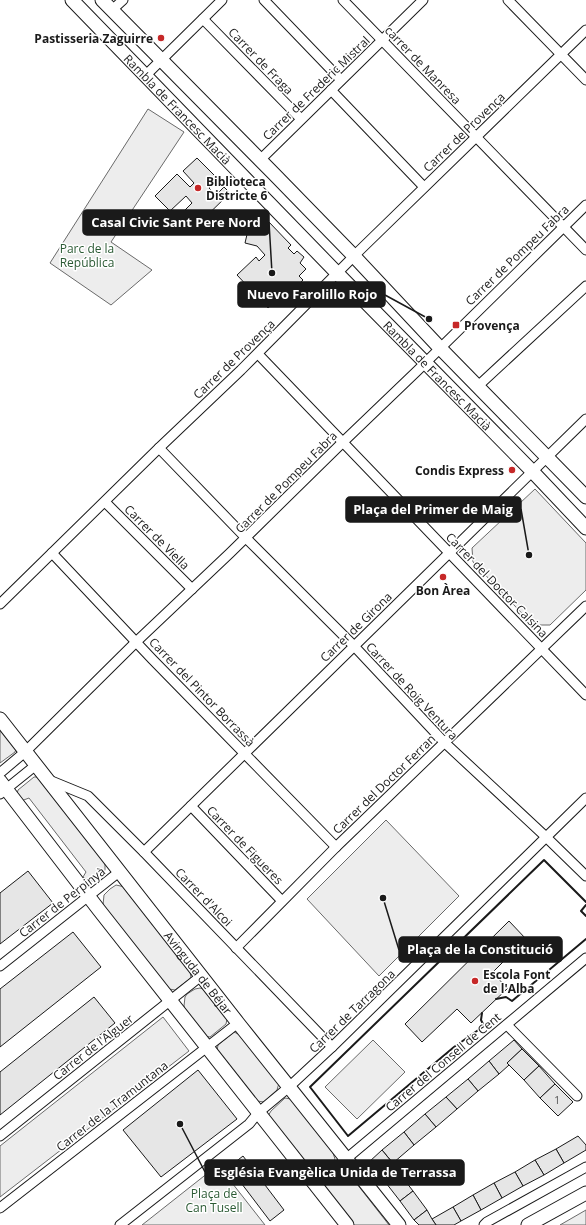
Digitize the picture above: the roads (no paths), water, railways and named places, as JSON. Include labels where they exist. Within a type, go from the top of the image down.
[{"type":"street","name":"Rambla de Francesc Macià","points":[[72,0],[586,528]]},
{"type":"street","name":"Rambla de Francesc Macià","points":[[102,0],[354,256],[440,348],[586,498]]},
{"type":"street","points":[[112,10],[123,0]]},
{"type":"street","points":[[145,76],[222,0]]},
{"type":"street","points":[[264,0],[341,80]]},
{"type":"street","name":"carrer de Manresa","points":[[343,0],[586,250]]},
{"type":"street","name":"Carrer de Frederic Mistral","points":[[260,160],[423,0]]},
{"type":"street","points":[[508,0],[586,80]]},
{"type":"street","name":"Carrer de Fraga","points":[[203,19],[301,119]]},
{"type":"street","name":"Carrer de Provença","points":[[0,604],[258,354],[354,256],[586,30]]},
{"type":"street","points":[[331,90],[424,187]]},
{"type":"street","name":"Carrer de Pompeu Fabra","points":[[0,773],[25,752],[136,642],[246,538],[586,205]]},
{"type":"street","points":[[478,386],[586,286]]},
{"type":"street","name":"Carrer del Doctor Calsina","points":[[258,354],[586,695]]},
{"type":"street","name":"Carrer de Girona","points":[[144,852],[586,419]]},
{"type":"street","name":"Carrer de Roig Ventura","points":[[160,448],[246,538],[354,646],[444,742],[586,876]]},
{"type":"street","name":"Carrer de Viella","points":[[105,502],[192,589]]},
{"type":"street","name":"Carrer del Pintor Borrassà","points":[[52,553],[136,642],[336,847]]},
{"type":"street","name":"Carrer del Doctor Ferran","points":[[236,948],[336,847],[586,606]]},
{"type":"street","name":"Avinguda de Béjar","points":[[0,719],[238,1023],[399,1225]]},
{"type":"street","points":[[36,765],[2,788],[89,896],[347,1225]]},
{"type":"street","name":"Carrer d'Alcoi","points":[[47,780],[88,796],[332,1047]]},
{"type":"street","name":"Carrer de Tarragona","points":[[120,1225],[249,1124],[259,1112],[289,1087],[332,1047],[586,798]]},
{"type":"street","name":"Carrer de Figueres","points":[[191,806],[282,901]]},
{"type":"street","name":"Carrer de Perpinyà","points":[[0,966],[119,872]]},
{"type":"street","name":"Carrer del Consell de Cent","points":[[315,1185],[586,958]]},
{"type":"street","name":"Carrer de l'Alguer","points":[[0,1136],[201,976]]},
{"type":"street","name":"Carrer de la Tramuntana","points":[[0,1208],[238,1023]]},
{"type":"street","points":[[507,1024],[577,1096]]},
{"type":"street","points":[[484,1225],[586,1167]]},
{"type":"street","points":[[528,1225],[586,1193]]},
{"type":"place","name":"Pastisseria Zaguirre","points":[[161,38]]},
{"type":"place","name":"Biblioteca Districte 6","points":[[198,188]]},
{"type":"place","name":"Casal Civic Sant Pere Nord","points":[[272,273]]},
{"type":"place","name":"Nuevo Farolillo Rojo","points":[[429,319]]},
{"type":"place","name":"Provença","points":[[456,325]]},
{"type":"place","name":"Condis Express","points":[[512,470]]},
{"type":"place","name":"Plaça del Primer de Maig","points":[[529,555]]},
{"type":"place","name":"Bon Àrea","points":[[443,577]]},
{"type":"place","name":"Plaça de la Constitució","points":[[383,898]]},
{"type":"place","name":"Escola Font de l'Alba","points":[[475,981]]},
{"type":"place","name":"Església Evangèlica Unida de Terrassa","points":[[180,1124]]},
{"type":"park label","name":"Parc de la República","points":[[87,255]]},
{"type":"park label","name":"Plaça de Can Tusell","points":[[214,1200]]}]
